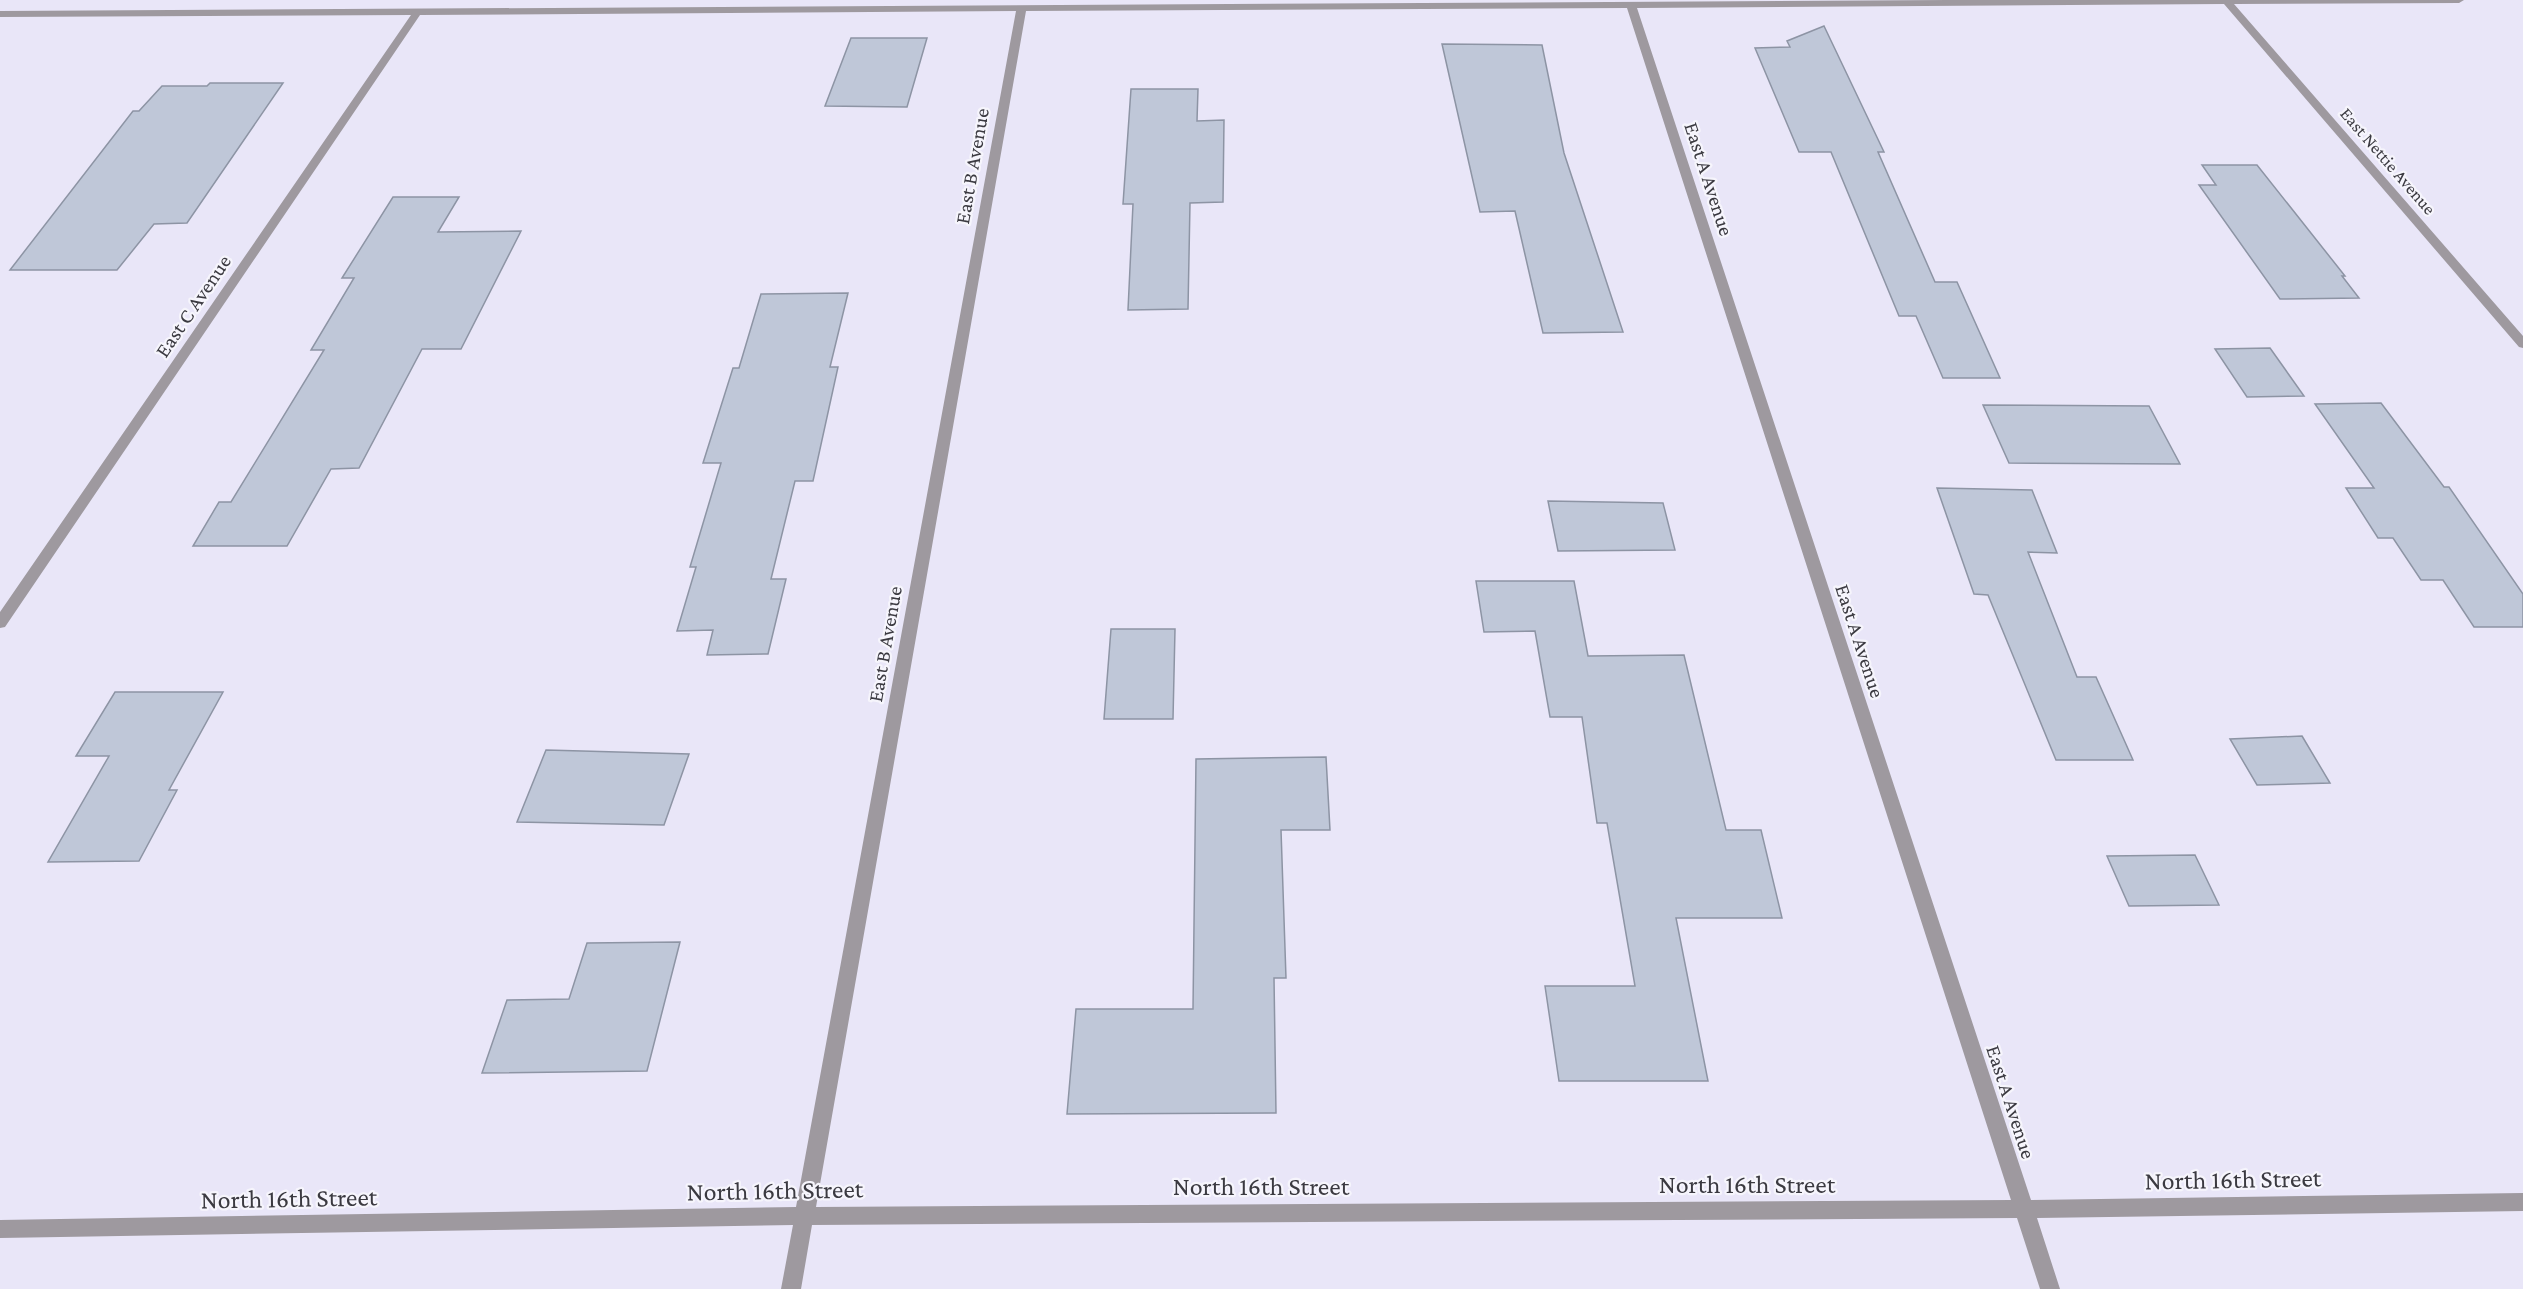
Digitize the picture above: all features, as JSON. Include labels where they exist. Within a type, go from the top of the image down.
[{"type":"street","points":[[44,14],[58,0]]},
{"type":"street","points":[[0,14],[418,11],[690,4],[1022,7],[1255,3],[1613,2],[1631,5],[1801,2],[2459,0]]},
{"type":"street","name":"East Nettie Avenue","points":[[2226,2],[2523,344]]},
{"type":"street","name":"East A Avenue","points":[[1631,5],[2050,1289]]},
{"type":"street","name":"East B Avenue","points":[[791,1289],[1022,7]]},
{"type":"street","name":"East C Avenue","points":[[0,623],[418,11]]},
{"type":"street","name":"North 16th Street","points":[[0,1230],[804,1216],[2024,1209],[2523,1202]]},
{"type":"building","points":[[1824,26],[1884,152],[1878,152],[1935,282],[1957,282],[2000,378],[1943,378],[1916,316],[1899,316],[1831,152],[1799,152],[1755,48],[1790,47],[1787,41]]},
{"type":"building","points":[[851,38],[927,38],[907,107],[825,106]]},
{"type":"building","points":[[1442,44],[1542,45],[1564,153],[1623,332],[1543,333],[1515,211],[1480,212]]},
{"type":"building","points":[[210,83],[283,83],[187,223],[154,224],[117,270],[10,270],[133,111],[139,111],[162,86],[207,86]]},
{"type":"building","points":[[1131,89],[1198,89],[1197,121],[1224,120],[1223,202],[1190,203],[1188,309],[1128,310],[1133,204],[1123,204]]},
{"type":"building","points":[[2202,165],[2257,165],[2345,276],[2342,276],[2359,298],[2280,299],[2199,185],[2216,185]]},
{"type":"building","points":[[393,197],[459,197],[438,232],[521,231],[461,349],[422,349],[359,468],[331,469],[287,546],[193,546],[219,502],[231,502],[324,350],[311,350],[354,278],[342,278]]},
{"type":"building","points":[[848,293],[830,367],[838,367],[813,481],[795,481],[771,579],[786,579],[768,654],[707,655],[713,630],[677,631],[696,567],[690,567],[721,463],[703,463],[733,368],[739,368],[761,294]]},
{"type":"building","points":[[2270,348],[2304,396],[2247,397],[2215,349]]},
{"type":"building","points":[[2381,403],[2444,487],[2449,487],[2523,594],[2523,627],[2474,627],[2443,580],[2421,580],[2393,538],[2378,538],[2346,488],[2374,488],[2315,404]]},
{"type":"building","points":[[1983,405],[2149,406],[2180,464],[2009,463]]},
{"type":"building","points":[[1937,488],[2032,490],[2057,553],[2028,552],[2077,677],[2096,677],[2133,760],[2056,760],[1988,595],[1974,594]]},
{"type":"building","points":[[1548,501],[1663,503],[1675,550],[1558,551]]},
{"type":"building","points":[[1476,581],[1574,581],[1588,656],[1684,655],[1726,830],[1761,830],[1782,918],[1676,918],[1708,1081],[1559,1081],[1545,986],[1635,986],[1607,823],[1597,823],[1582,717],[1550,717],[1535,631],[1484,632]]},
{"type":"building","points":[[1111,629],[1175,629],[1173,719],[1104,719]]},
{"type":"building","points":[[115,692],[223,692],[169,790],[177,790],[139,861],[48,862],[109,756],[76,756]]},
{"type":"building","points":[[2302,736],[2330,783],[2257,785],[2230,739]]},
{"type":"building","points":[[546,750],[689,754],[664,825],[517,822]]},
{"type":"building","points":[[1326,757],[1330,830],[1281,830],[1286,978],[1274,978],[1276,1113],[1067,1114],[1076,1009],[1193,1009],[1196,759]]},
{"type":"building","points":[[2195,855],[2219,905],[2129,906],[2107,856]]},
{"type":"building","points":[[680,942],[647,1071],[482,1073],[507,1000],[569,999],[587,943]]}]
